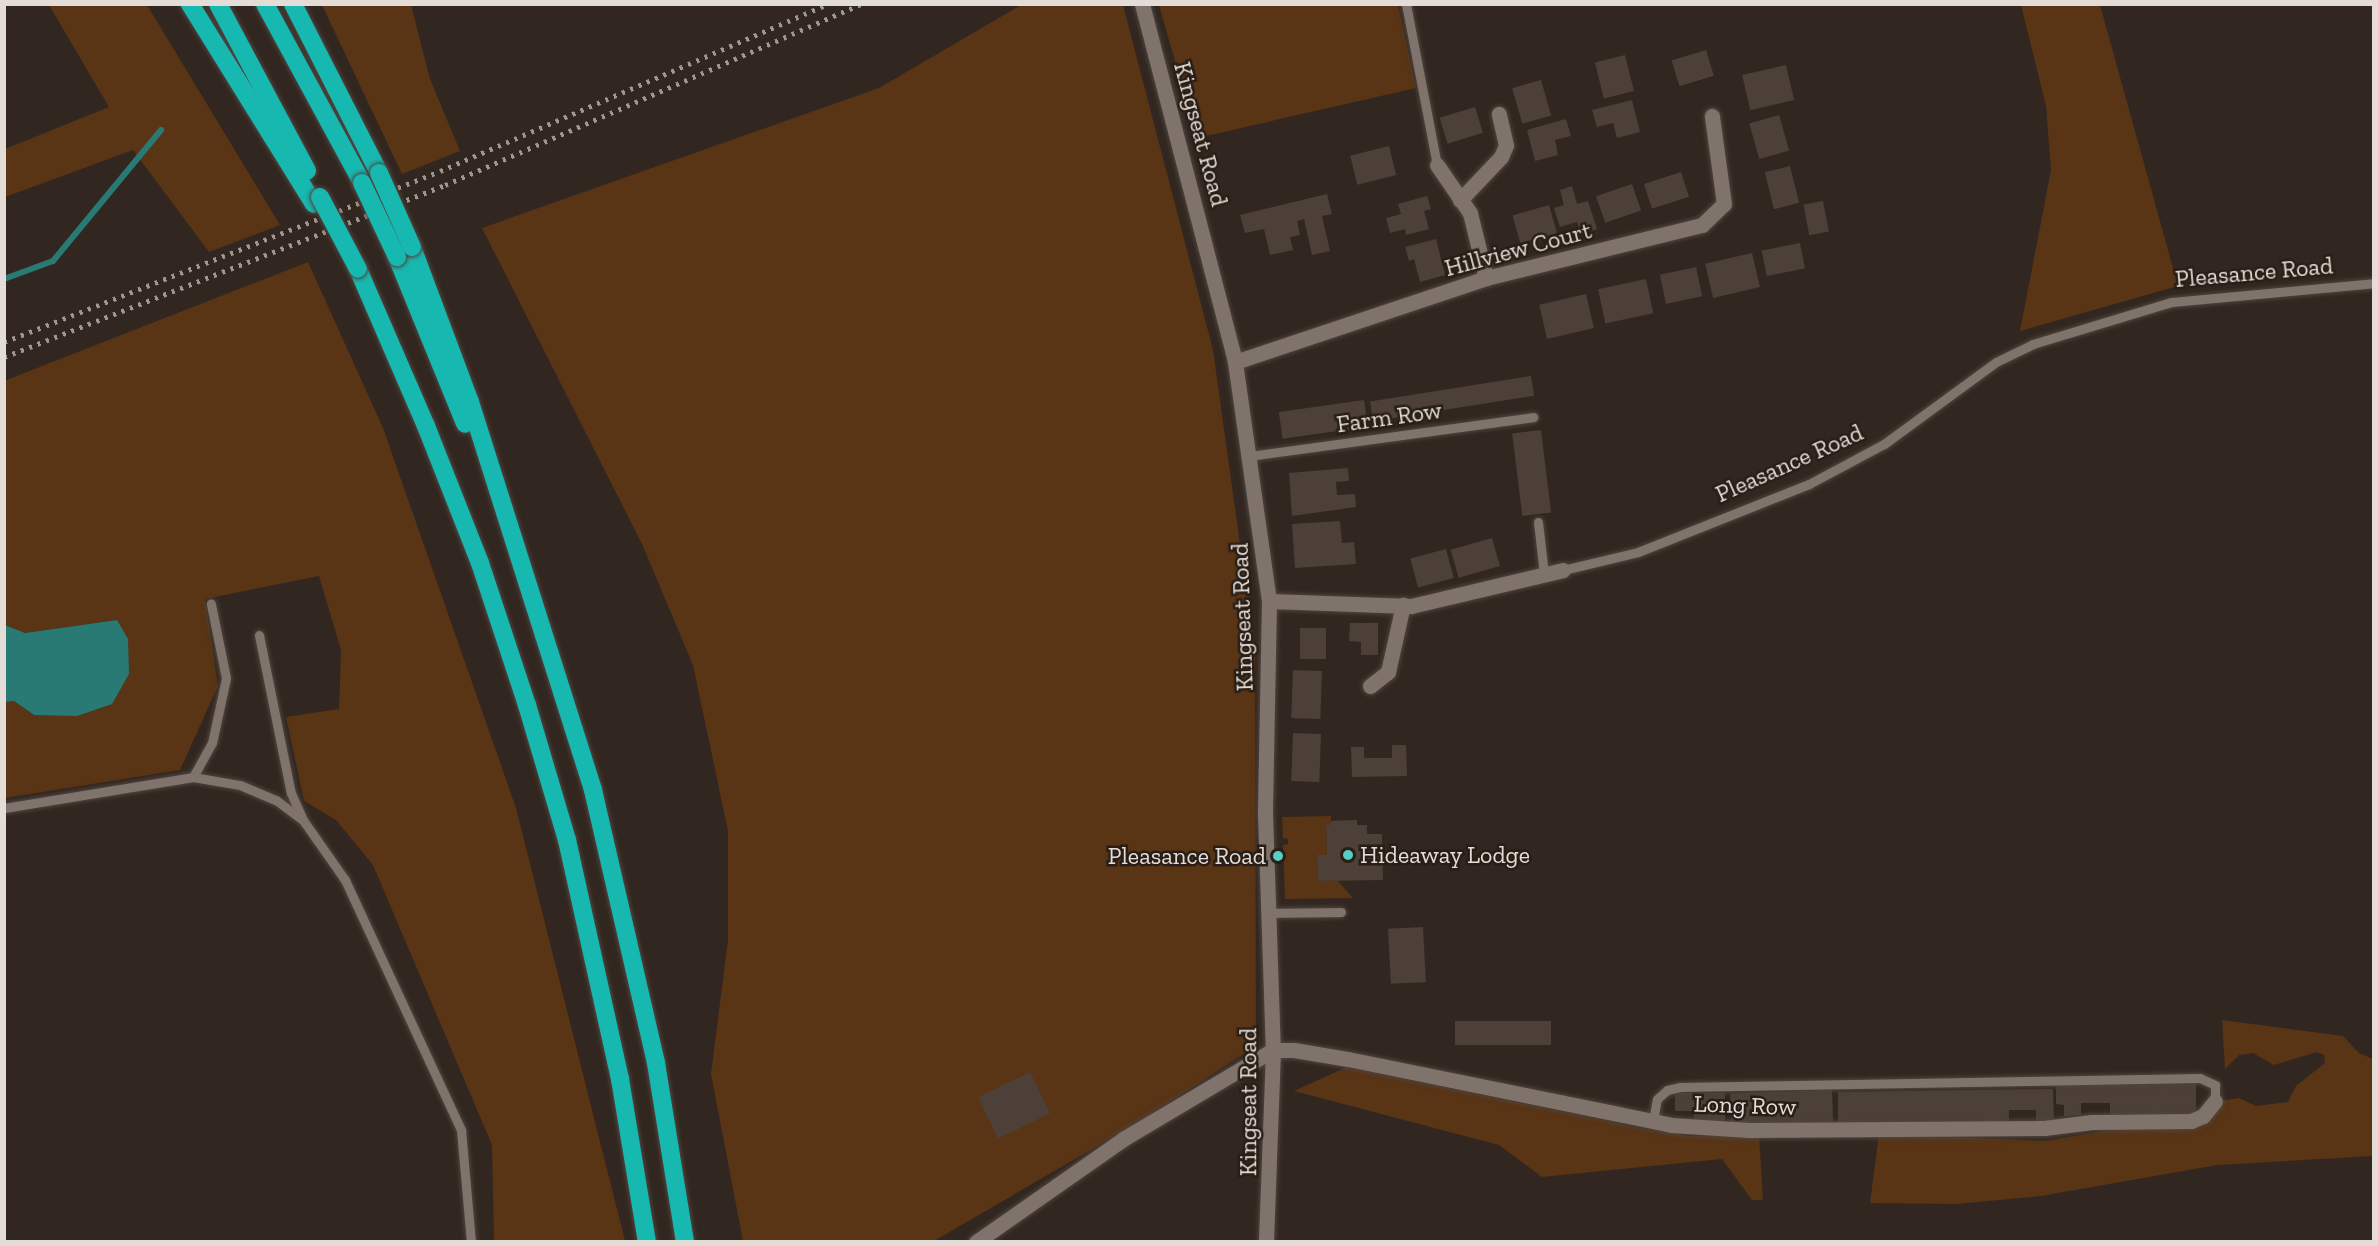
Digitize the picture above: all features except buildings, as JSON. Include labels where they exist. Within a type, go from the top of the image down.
[{"type":"highway","points":[[190,4],[317,200]]},
{"type":"highway","points":[[218,4],[354,270],[426,426],[505,634],[567,840],[620,1079],[647,1242]]},
{"type":"highway","points":[[265,4],[362,183],[405,252]]},
{"type":"highway","points":[[293,4],[379,173],[405,252],[525,570],[593,790],[632,945],[656,1063],[685,1242]]},
{"type":"street","name":"Kingseat Road","points":[[1142,4],[1235,362],[1269,602],[1267,914],[1273,1050],[1266,1242]]},
{"type":"street","points":[[1460,200],[1501,157],[1506,145],[1499,114]]},
{"type":"street","name":"Hillview Court","points":[[1235,362],[1486,278],[1702,225],[1724,204],[1712,116]]},
{"type":"street","points":[[1437,165],[1470,213],[1486,278]]},
{"type":"street","name":"Pleasance Road","points":[[1269,602],[1403,605],[1563,570]]},
{"type":"street","points":[[1370,686],[1388,672],[1403,605]]},
{"type":"street","points":[[976,1242],[1123,1139],[1273,1050]]},
{"type":"street","name":"Long Row","points":[[1273,1050],[1294,1050],[1348,1059],[1653,1121],[1749,1130],[2044,1128],[2092,1122],[2191,1121],[2203,1116],[2215,1101]]},
{"type":"lane","points":[[1406,4],[1437,165]]},
{"type":"lane","name":"Pleasance Road","points":[[1563,570],[1638,552],[1809,484],[1884,444],[1996,362],[2033,344],[2171,302],[2373,283]]},
{"type":"lane","name":"Farm Row","points":[[1250,456],[1533,417]]},
{"type":"lane","points":[[1538,522],[1544,574]]},
{"type":"lane","points":[[193,777],[212,743],[226,678],[211,604]]},
{"type":"lane","points":[[259,635],[291,794],[303,820],[345,880],[461,1130],[471,1242]]},
{"type":"lane","points":[[4,808],[193,777],[240,785],[276,800],[303,820]]},
{"type":"lane","points":[[1267,914],[1341,912]]},
{"type":"lane","points":[[1653,1121],[1658,1099],[1667,1090],[1680,1087],[2200,1078],[2216,1085],[2215,1101]]},
{"type":"shaded area","points":[[49,5],[147,5],[280,225],[209,252],[133,150],[5,197],[5,149],[109,107]]},
{"type":"shaded area","points":[[322,5],[411,5],[430,79],[460,151],[402,174]]},
{"type":"shaded area","points":[[1021,5],[1123,5],[1213,350],[1255,652],[1256,1046],[1132,1126],[934,1241],[743,1241],[711,1074],[728,940],[728,831],[693,665],[642,544],[482,228],[879,88]]},
{"type":"shaded area","points":[[1159,5],[1398,5],[1416,88],[1197,138]]},
{"type":"shaded area","points":[[2021,5],[2100,5],[2178,286],[2020,331],[2051,170],[2046,106]]},
{"type":"shaded area","points":[[308,262],[383,428],[516,808],[625,1241],[494,1241],[492,1145],[373,865],[336,820],[304,801],[286,717],[339,709],[341,650],[319,576],[205,599],[218,686],[180,770],[5,798],[5,702],[14,701],[34,715],[117,620],[25,633],[5,625],[4,381]]},
{"type":"shaded area","points":[[1331,816],[1331,825],[1326,825],[1327,855],[1317,855],[1318,881],[1338,881],[1353,898],[1285,899],[1283,845],[1288,844],[1288,839],[1283,838],[1282,817]]},
{"type":"shaded area","points":[[2222,1020],[2343,1036],[2359,1053],[2373,1059],[2373,1156],[2217,1165],[2041,1196],[1956,1204],[1870,1203],[1879,1134],[2045,1141],[2134,1126],[2192,1125],[2221,1101],[2239,1098],[2256,1106],[2288,1102],[2296,1086],[2325,1063],[2324,1055],[2317,1052],[2274,1065],[2253,1053],[2239,1055],[2225,1069]]},
{"type":"shaded area","points":[[1347,1067],[1645,1129],[1689,1136],[1759,1135],[1763,1200],[1752,1200],[1722,1159],[1542,1177],[1499,1145],[1294,1091]]},
{"type":"water","points":[[117,620],[128,639],[129,674],[112,704],[77,716],[34,715],[14,701],[5,702],[5,625],[25,633]]},
{"type":"waterway","points":[[4,279],[53,261],[161,130]]},
{"type":"railway","points":[[4,342],[440,171],[827,4]]},
{"type":"railway","points":[[4,357],[445,185],[862,4]]},
{"type":"place","name":"Hideaway Lodge","points":[[1348,855]]},
{"type":"place","name":"Pleasance Road","points":[[1278,856]]}]
